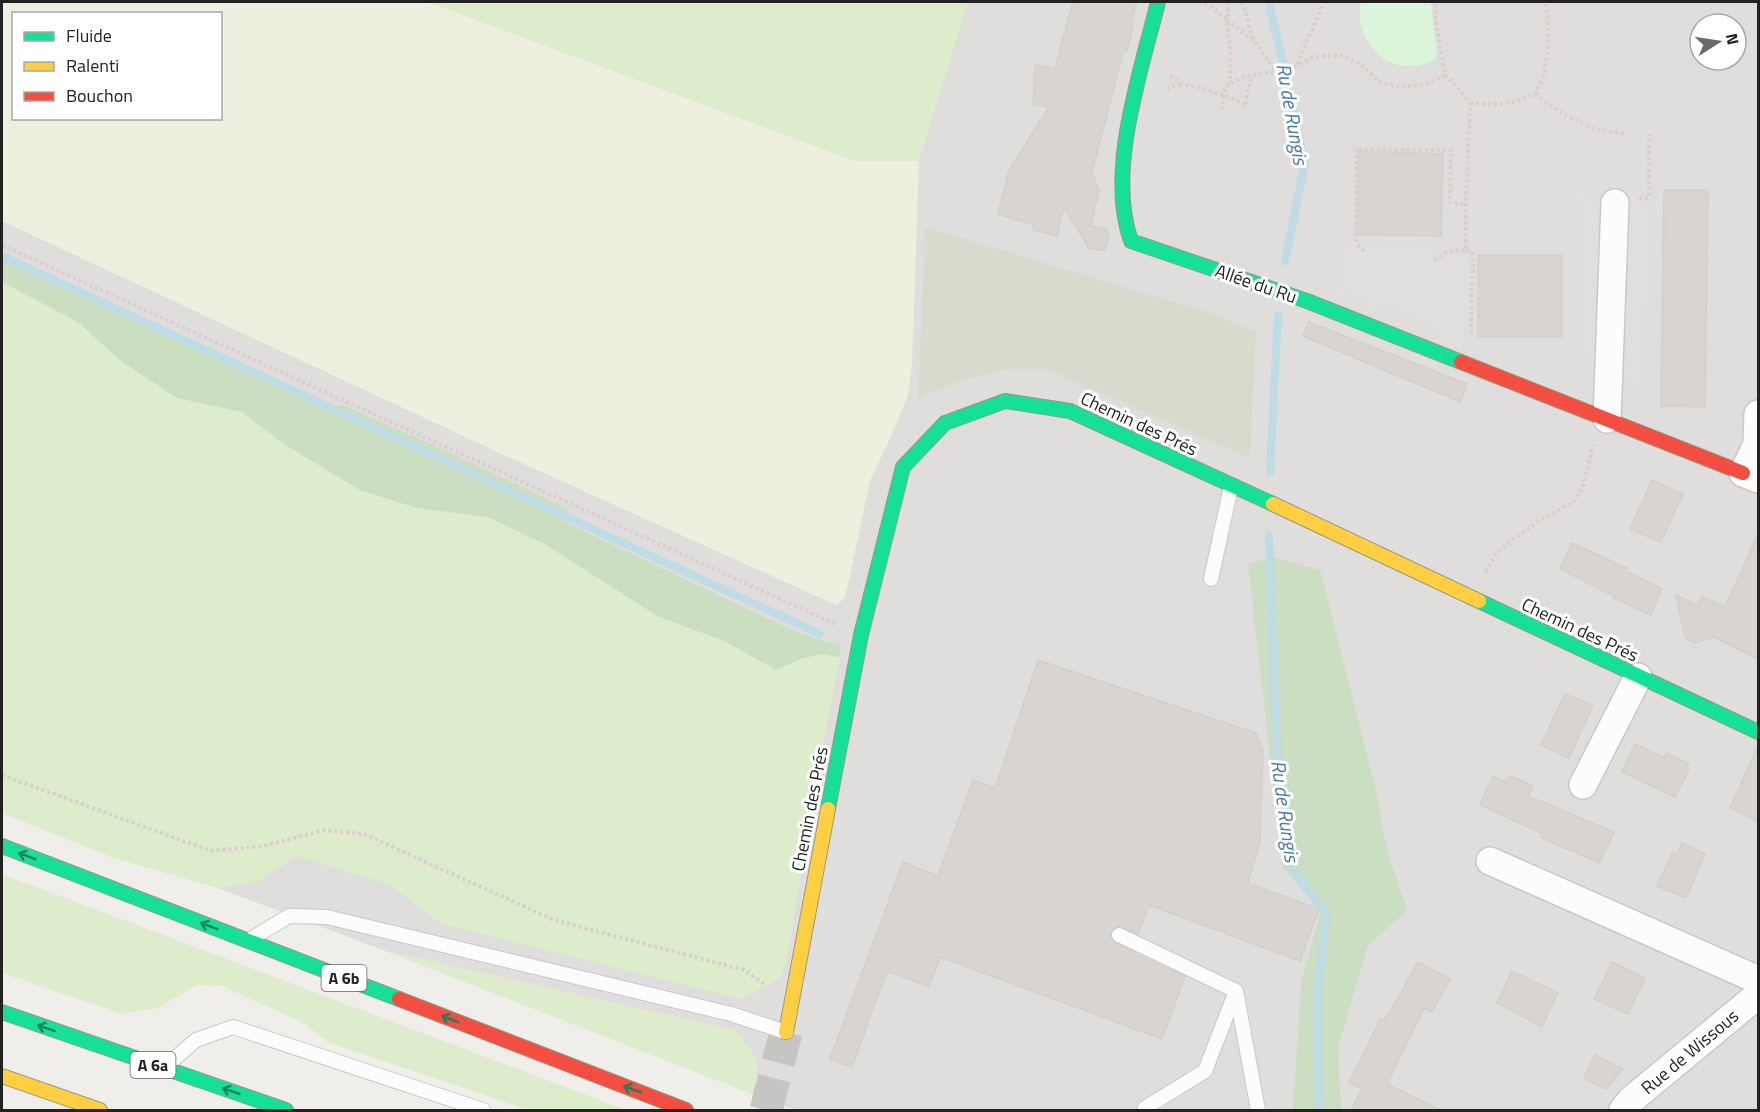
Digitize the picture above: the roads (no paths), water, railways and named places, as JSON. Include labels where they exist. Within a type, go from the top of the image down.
[{"type":"main road","name":"Allée du Ru","points":[[1158,2],[1128,125],[1122,185],[1125,224],[1131,241],[1307,301],[1751,476]]},
{"type":"main road","name":"Chemin des Prés","points":[[786,1032],[861,635],[903,467],[945,423],[1005,401],[1070,411],[1758,732]]},
{"type":"main road","name":"A 6b","points":[[2,846],[686,1110]]},
{"type":"main road","name":"A 6a","points":[[2,1012],[286,1110]]},
{"type":"main road","points":[[2,1077],[100,1110]]},
{"type":"street","points":[[1604,418],[1615,202]]},
{"type":"street","points":[[1751,476],[1757,444],[1758,414]]},
{"type":"street","points":[[1583,785],[1638,677]]},
{"type":"street","points":[[1490,861],[1758,980]]},
{"type":"street","name":"Rue de Wissous","points":[[1623,1110],[1758,995]]},
{"type":"lane","points":[[1211,579],[1231,487]]},
{"type":"lane","points":[[249,941],[289,916],[327,917],[731,1014],[786,1032]]},
{"type":"lane","points":[[1119,935],[1236,991]]},
{"type":"lane","points":[[1145,1108],[1204,1071],[1236,991]]},
{"type":"lane","points":[[1236,991],[1258,1110]]},
{"type":"lane","points":[[163,1068],[196,1040],[233,1027],[483,1110]]},
{"type":"waterway","name":"Ru de Rungis","points":[[1269,2],[1305,162],[1285,261]]},
{"type":"waterway","points":[[2,256],[820,634]]},
{"type":"waterway","name":"Ru de Rungis","points":[[1270,472],[1278,315]]},
{"type":"waterway","name":"Ru de Rungis","points":[[1269,536],[1278,787],[1290,866],[1326,914],[1317,998],[1319,1110]]},
{"type":"tunnel","points":[[766,1110],[786,1032]]}]
